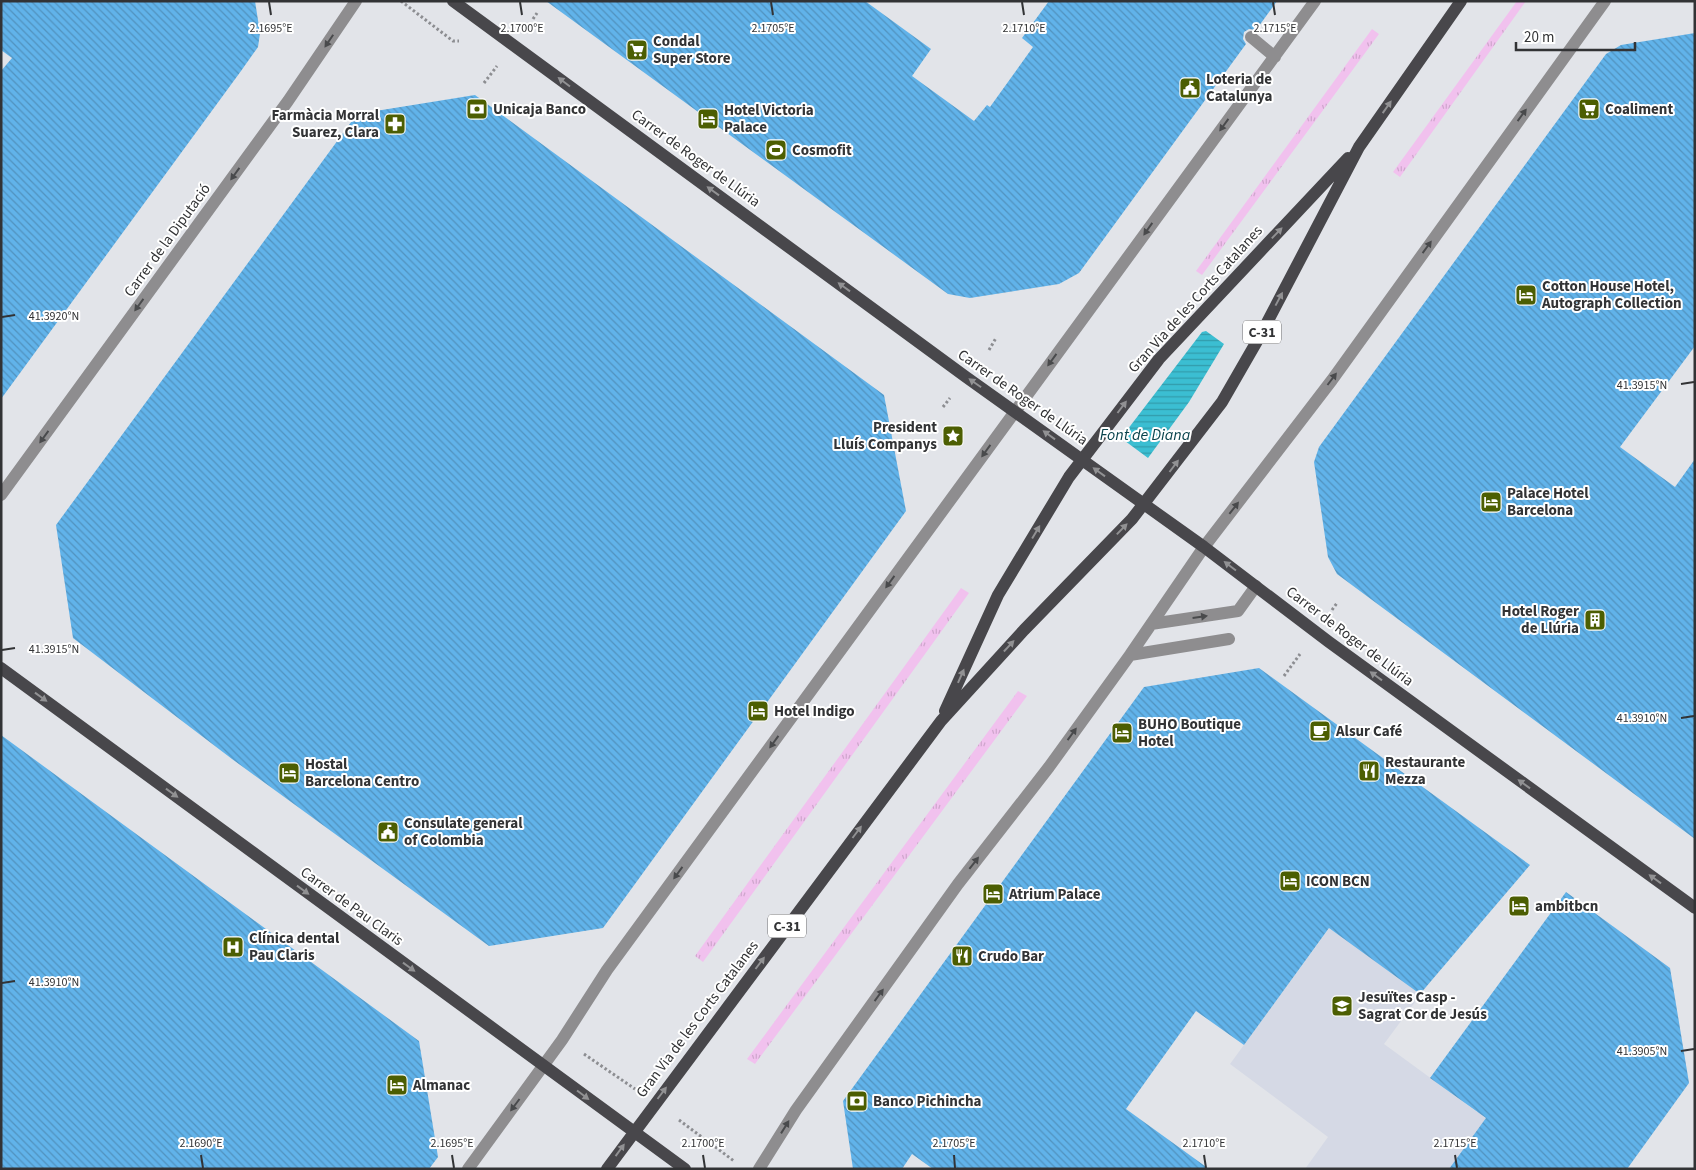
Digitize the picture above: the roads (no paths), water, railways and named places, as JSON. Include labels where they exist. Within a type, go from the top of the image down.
[{"type":"main road","name":"Carrer de Roger de Llúria","points":[[453,1],[1014,411],[1204,547],[1695,908]]},
{"type":"main road","name":"Gran Via de les Corts Catalanes","points":[[607,1169],[654,1103],[941,721],[1144,505],[1222,402],[1260,336],[1359,147],[1461,1]]},
{"type":"main road","name":"Gran Via de les Corts Catalanes","points":[[941,721],[998,595],[1069,477],[1158,358],[1359,147]]},
{"type":"main road","name":"Carrer de Pau Claris","points":[[1,668],[685,1169]]},
{"type":"street","name":"Carrer de la Diputació","points":[[1,495],[288,101],[356,1]]},
{"type":"street","points":[[468,1169],[544,1066],[607,970],[1315,1]]},
{"type":"street","points":[[759,1169],[796,1110],[958,884],[1049,767],[1152,624],[1204,547],[1332,380],[1605,1]]},
{"type":"street","points":[[1251,38],[1275,57]]},
{"type":"street","points":[[1152,624],[1238,611],[1256,586]]},
{"type":"street","points":[[1130,655],[1229,639]]},
{"type":"water","name":"Font de Diana","points":[[1206,331],[1224,344],[1189,402],[1148,458],[1121,438],[1202,332]]},
{"type":"place","name":"Condal Super Store","points":[[637,50]]},
{"type":"place","name":"Loteria de Catalunya","points":[[1190,88]]},
{"type":"place","name":"Unicaja Banco","points":[[477,109]]},
{"type":"place","name":"Coaliment","points":[[1589,109]]},
{"type":"place","name":"Hotel Victoria Palace","points":[[708,119]]},
{"type":"place","name":"Farmàcia Morral Suarez, Clara","points":[[395,124]]},
{"type":"place","name":"Cosmofit","points":[[776,150]]},
{"type":"place","name":"Cotton House Hotel, Autograph Collection","points":[[1526,295]]},
{"type":"place","name":"President Lluís Companys","points":[[953,436]]},
{"type":"place","name":"Palace Hotel Barcelona","points":[[1491,502]]},
{"type":"place","name":"Hotel Roger de Llúria","points":[[1595,620]]},
{"type":"place","name":"Hotel Indigo","points":[[758,711]]},
{"type":"place","name":"Alsur Café","points":[[1320,731]]},
{"type":"place","name":"BUHO Boutique Hotel","points":[[1122,733]]},
{"type":"place","name":"Restaurante Mezza","points":[[1369,771]]},
{"type":"place","name":"Hostal Barcelona Centro","points":[[289,773]]},
{"type":"place","name":"Consulate general of Colombia","points":[[388,832]]},
{"type":"place","name":"ICON BCN","points":[[1290,881]]},
{"type":"place","name":"Atrium Palace","points":[[993,894]]},
{"type":"place","name":"ambitbcn","points":[[1519,906]]},
{"type":"place","name":"Clínica dental Pau Claris","points":[[233,947]]},
{"type":"place","name":"Crudo Bar","points":[[962,956]]},
{"type":"place","name":"Jesuïtes Casp - Sagrat Cor de Jesús","points":[[1342,1006]]},
{"type":"place","name":"Almanac","points":[[397,1085]]},
{"type":"place","name":"Banco Pichincha","points":[[857,1101]]}]
